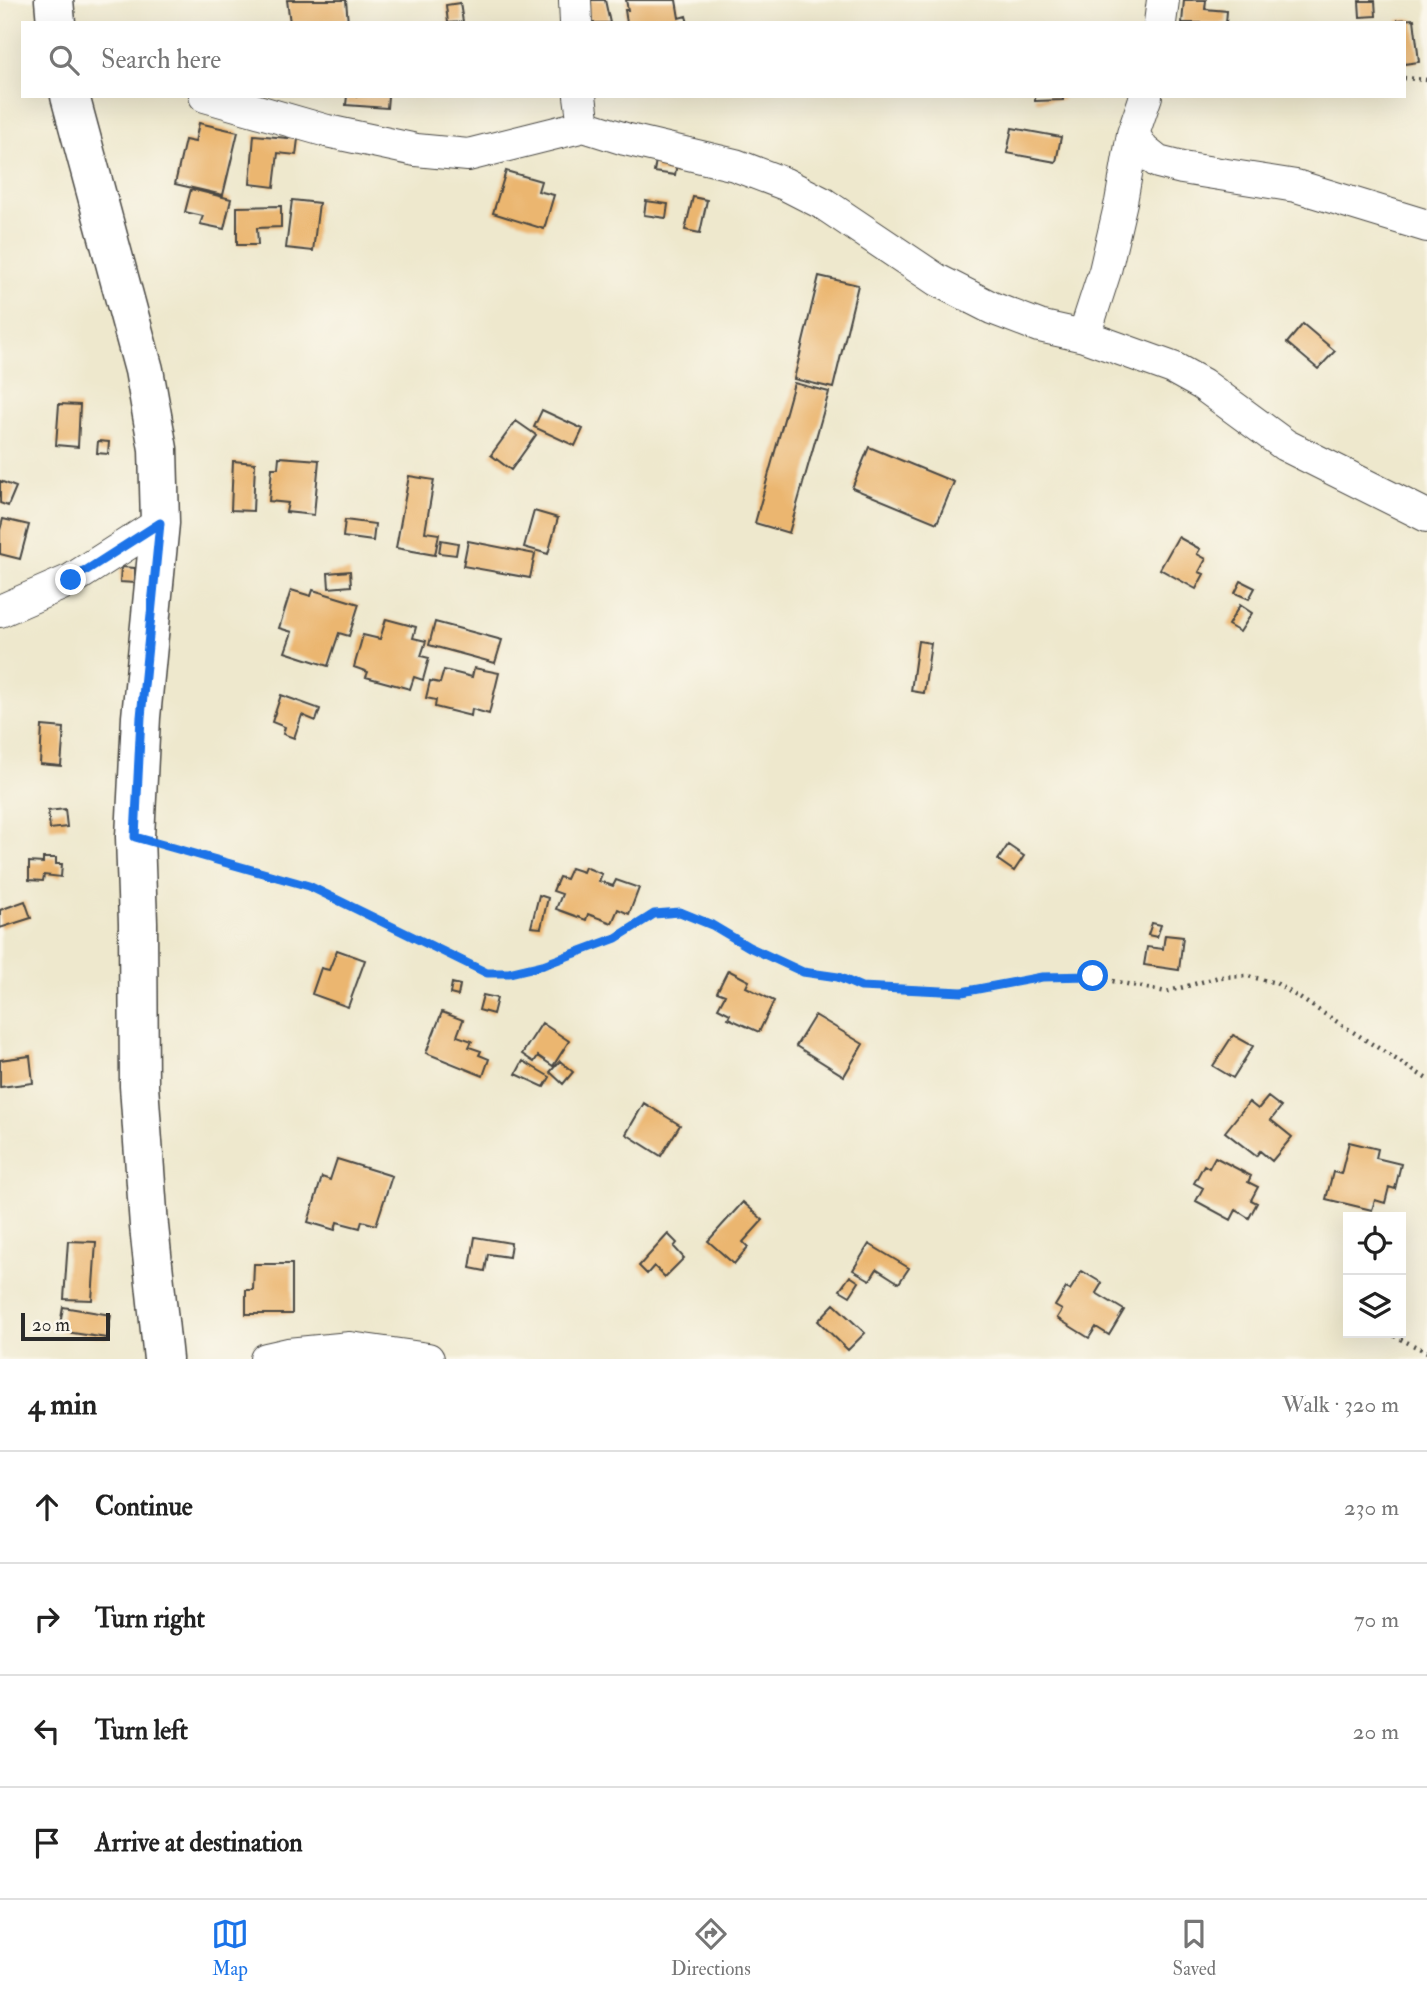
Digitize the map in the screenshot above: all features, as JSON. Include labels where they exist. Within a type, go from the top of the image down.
[{"type":"street","points":[[54,0],[56,21]]},
{"type":"street","points":[[575,0],[576,21]]},
{"type":"street","points":[[1160,21],[1163,1]]},
{"type":"street","points":[[71,98],[144,370],[158,449],[160,523],[141,717],[135,837],[139,1086],[149,1226],[163,1359]]},
{"type":"street","points":[[212,98],[327,131],[416,150],[468,155],[582,111],[625,139],[735,165],[785,184],[824,204],[892,251],[992,308],[1039,326],[1084,336],[1174,368],[1202,384],[1284,445],[1427,516]]},
{"type":"street","points":[[1084,336],[1105,271],[1133,134],[1145,98]]},
{"type":"street","points":[[1133,134],[1143,150],[1158,162],[1182,169],[1296,186],[1427,226]]},
{"type":"street","points":[[0,611],[71,580],[160,523]]},
{"type":"street","points":[[266,1359],[349,1348],[428,1359]]},
{"type":"path","points":[[1406,78],[1427,80]]},
{"type":"path","points":[[135,837],[309,886],[487,973],[509,973],[543,965],[616,938],[654,914],[680,912],[712,925],[749,947],[803,972],[838,977],[861,987],[962,992],[1042,977],[1093,976],[1166,992],[1219,977],[1248,976],[1276,983],[1427,1079]]},
{"type":"path","points":[[1398,1338],[1427,1352]]},
{"type":"building","points":[[287,0],[346,0],[348,21],[290,21]]},
{"type":"building","points":[[585,0],[605,0],[610,21],[590,21]]},
{"type":"building","points":[[626,0],[676,0],[679,18],[686,16],[687,21],[627,21],[625,10],[628,10]]},
{"type":"building","points":[[1184,0],[1206,0],[1205,9],[1227,11],[1226,21],[1182,21]]},
{"type":"building","points":[[1359,1],[1375,1],[1376,16],[1360,17]]},
{"type":"building","points":[[460,3],[463,21],[448,21],[446,5]]},
{"type":"building","points":[[1414,19],[1419,62],[1406,64],[1406,21],[1398,20]]},
{"type":"building","points":[[347,98],[388,98],[387,108],[346,105]]},
{"type":"building","points":[[1035,98],[1063,98],[1063,100],[1035,101]]},
{"type":"building","points":[[199,123],[238,132],[223,195],[175,184],[185,140],[195,142]]},
{"type":"building","points":[[1012,128],[1061,137],[1056,162],[1007,153]]},
{"type":"building","points":[[254,135],[298,139],[296,155],[278,153],[274,187],[250,184]]},
{"type":"building","points":[[656,160],[677,163],[675,175],[654,172]]},
{"type":"building","points":[[506,171],[541,181],[538,191],[554,195],[544,229],[493,213]]},
{"type":"building","points":[[191,189],[231,199],[224,229],[200,224],[203,216],[185,212]]},
{"type":"building","points":[[693,197],[707,200],[700,233],[685,230]]},
{"type":"building","points":[[292,200],[319,203],[313,251],[286,248]]},
{"type":"building","points":[[646,201],[668,204],[666,218],[644,215]]},
{"type":"building","points":[[281,206],[281,227],[257,228],[258,245],[237,245],[237,207]]},
{"type":"building","points":[[819,276],[858,285],[833,388],[794,379]]},
{"type":"building","points":[[1303,324],[1335,351],[1318,369],[1287,343]]},
{"type":"building","points":[[794,383],[829,392],[789,533],[755,523]]},
{"type":"building","points":[[59,404],[80,405],[78,447],[56,445]]},
{"type":"building","points":[[542,410],[583,429],[575,446],[534,427]]},
{"type":"building","points":[[516,421],[536,435],[511,470],[491,455]]},
{"type":"building","points":[[98,441],[109,442],[108,454],[97,453]]},
{"type":"building","points":[[869,447],[954,482],[937,523],[852,488]]},
{"type":"building","points":[[279,457],[319,460],[314,515],[286,512],[288,503],[269,501],[272,468],[278,468]]},
{"type":"building","points":[[233,461],[255,463],[253,511],[231,510]]},
{"type":"building","points":[[409,476],[434,480],[425,532],[439,534],[435,555],[396,548]]},
{"type":"building","points":[[0,481],[16,487],[8,506],[0,503]]},
{"type":"building","points":[[534,511],[558,518],[548,554],[524,547]]},
{"type":"building","points":[[3,519],[29,525],[20,559],[0,554]]},
{"type":"building","points":[[345,520],[375,524],[373,541],[343,537]]},
{"type":"building","points":[[1178,537],[1200,549],[1197,554],[1206,559],[1199,572],[1204,574],[1196,589],[1160,569]]},
{"type":"building","points":[[441,540],[458,543],[456,555],[439,553]]},
{"type":"building","points":[[468,541],[535,554],[530,578],[463,566]]},
{"type":"building","points":[[121,567],[135,568],[135,583],[120,582]]},
{"type":"building","points":[[350,571],[351,586],[329,588],[328,573]]},
{"type":"building","points":[[1241,581],[1255,588],[1249,599],[1235,593]]},
{"type":"building","points":[[291,590],[311,596],[313,590],[359,604],[349,636],[339,633],[328,666],[285,652],[292,632],[279,628]]},
{"type":"building","points":[[1240,605],[1252,613],[1240,632],[1228,625]]},
{"type":"building","points":[[386,619],[416,627],[413,638],[426,641],[421,656],[429,658],[423,680],[414,677],[410,689],[366,677],[368,672],[354,667],[363,635],[380,639]]},
{"type":"building","points":[[435,622],[502,640],[495,663],[429,645]]},
{"type":"building","points":[[918,641],[931,643],[924,693],[911,691]]},
{"type":"building","points":[[474,668],[499,673],[489,714],[472,709],[471,716],[435,707],[436,700],[426,698],[430,681],[440,683],[444,670],[472,677]]},
{"type":"building","points":[[281,695],[320,709],[316,721],[302,715],[294,738],[283,734],[285,727],[272,722]]},
{"type":"building","points":[[42,726],[64,728],[61,766],[40,764]]},
{"type":"building","points":[[65,809],[67,827],[50,829],[48,811]]},
{"type":"building","points":[[1008,845],[1024,856],[1014,871],[998,860]]},
{"type":"building","points":[[43,858],[56,858],[56,864],[62,864],[61,877],[44,875],[43,881],[29,880],[29,862],[43,863]]},
{"type":"building","points":[[585,867],[602,874],[599,881],[613,886],[616,880],[639,888],[629,914],[618,909],[612,923],[588,914],[586,920],[556,909],[562,894],[553,891],[559,877],[566,879],[571,868],[583,872]]},
{"type":"building","points":[[539,895],[548,898],[541,928],[531,927]]},
{"type":"building","points":[[25,901],[31,918],[0,928],[0,910]]},
{"type":"building","points":[[1152,923],[1161,925],[1157,937],[1148,935]]},
{"type":"building","points":[[1165,935],[1183,937],[1179,970],[1144,965],[1147,947],[1163,949]]},
{"type":"building","points":[[337,950],[365,960],[348,1007],[312,994],[321,968],[329,970]]},
{"type":"building","points":[[728,970],[749,981],[746,987],[774,1001],[759,1032],[728,1018],[730,1014],[718,1008],[725,995],[717,992]]},
{"type":"building","points":[[452,983],[460,985],[458,996],[450,994]]},
{"type":"building","points":[[483,995],[497,998],[493,1014],[479,1010]]},
{"type":"building","points":[[442,1012],[463,1020],[457,1036],[472,1041],[469,1047],[481,1051],[479,1055],[489,1059],[483,1076],[426,1053]]},
{"type":"building","points":[[815,1015],[863,1044],[844,1076],[796,1046]]},
{"type":"building","points":[[542,1023],[569,1041],[553,1066],[538,1056],[534,1062],[522,1054]]},
{"type":"building","points":[[1233,1035],[1253,1046],[1233,1078],[1213,1066]]},
{"type":"building","points":[[30,1056],[33,1083],[0,1087],[0,1060]]},
{"type":"building","points":[[523,1061],[550,1077],[544,1087],[516,1074]]},
{"type":"building","points":[[560,1061],[573,1072],[563,1084],[550,1072]]},
{"type":"building","points":[[1268,1097],[1281,1107],[1271,1120],[1292,1137],[1272,1161],[1260,1151],[1256,1156],[1225,1132],[1249,1102],[1258,1109]]},
{"type":"building","points":[[644,1103],[680,1125],[661,1156],[626,1134]]},
{"type":"building","points":[[1349,1142],[1378,1149],[1376,1158],[1401,1164],[1395,1189],[1389,1187],[1385,1203],[1375,1200],[1372,1210],[1326,1199],[1333,1172],[1341,1174]]},
{"type":"building","points":[[1215,1157],[1251,1176],[1248,1182],[1258,1187],[1251,1200],[1257,1203],[1249,1218],[1236,1210],[1231,1220],[1196,1201],[1203,1188],[1194,1183],[1204,1165],[1209,1168]]},
{"type":"building","points":[[337,1159],[392,1176],[376,1225],[362,1221],[360,1228],[337,1222],[335,1230],[308,1222],[322,1177],[330,1180]]},
{"type":"building","points":[[743,1202],[763,1220],[743,1242],[748,1247],[734,1264],[708,1241]]},
{"type":"building","points":[[668,1234],[677,1243],[674,1247],[684,1258],[665,1277],[654,1266],[647,1274],[639,1266]]},
{"type":"building","points":[[475,1237],[511,1243],[509,1257],[488,1254],[485,1271],[470,1268]]},
{"type":"building","points":[[68,1241],[96,1242],[92,1300],[64,1299]]},
{"type":"building","points":[[869,1244],[909,1268],[899,1283],[877,1269],[870,1280],[853,1270]]},
{"type":"building","points":[[254,1264],[292,1264],[292,1314],[246,1314],[246,1290],[253,1290]]},
{"type":"building","points":[[1082,1271],[1102,1283],[1096,1293],[1124,1310],[1109,1335],[1096,1327],[1089,1338],[1057,1318],[1062,1310],[1055,1306],[1066,1288],[1070,1290]]},
{"type":"building","points":[[850,1276],[859,1282],[850,1296],[840,1290]]},
{"type":"building","points":[[834,1304],[865,1333],[848,1350],[818,1321]]},
{"type":"building","points":[[63,1307],[111,1315],[107,1338],[59,1331]]},
{"type":"route","points":[[71,580],[160,523],[141,717],[135,837],[309,886],[487,973],[509,973],[543,965],[616,938],[654,914],[680,912],[712,925],[749,947],[803,972],[838,977],[861,987],[962,992],[1042,977],[1093,976]]}]
